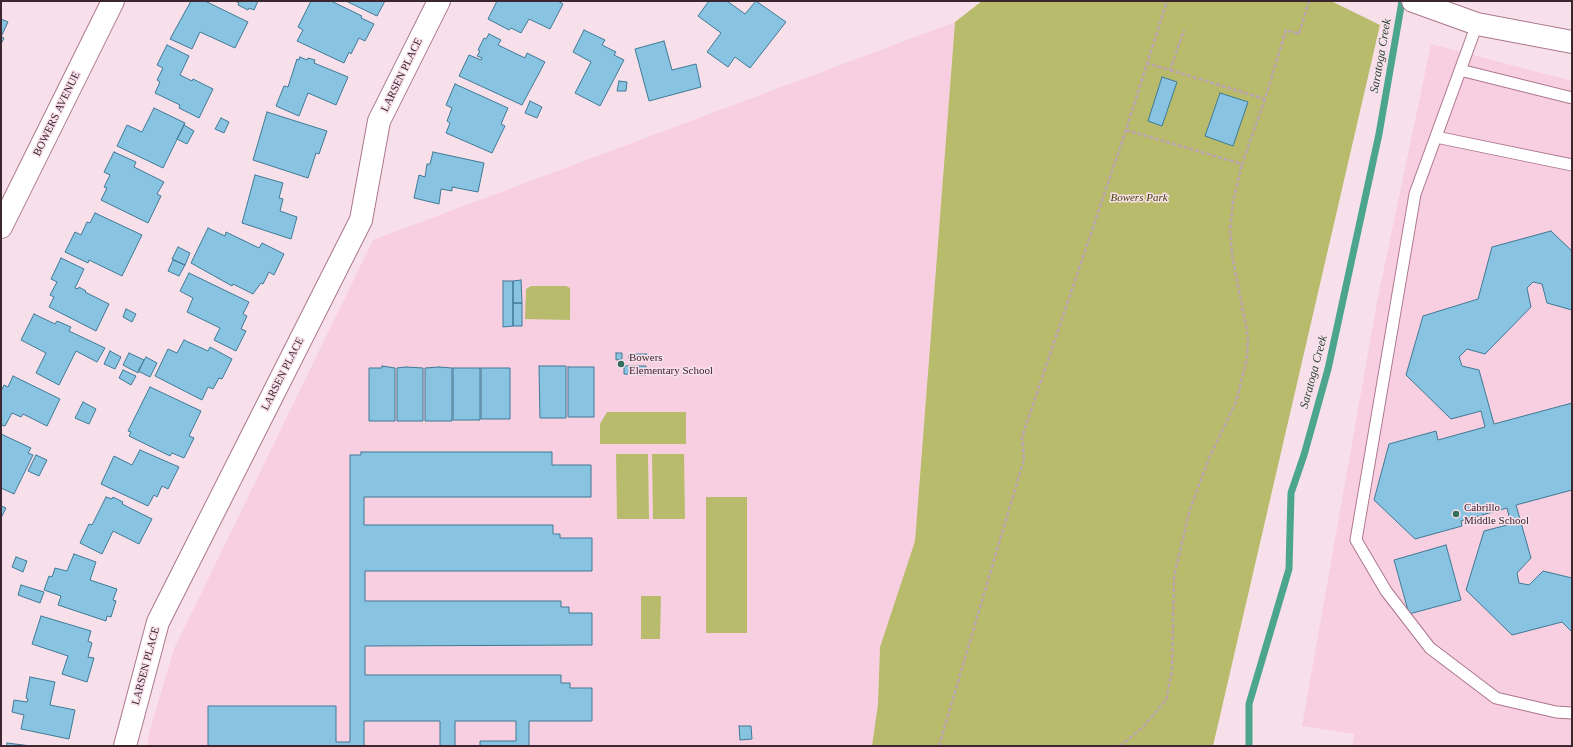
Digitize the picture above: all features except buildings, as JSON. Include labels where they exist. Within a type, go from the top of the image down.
[{"type":"street","name":"BOWERS AVENUE","points":[[1,228],[113,1]]},
{"type":"street","name":"LARSEN PLACE","points":[[125,746],[158,622],[360,220],[379,121],[439,1]]},
{"type":"street","points":[[1416,2],[1477,24],[1572,42]]},
{"type":"lane","points":[[1477,24],[1415,194],[1356,540],[1386,591],[1430,648],[1496,698],[1556,712],[1572,713]]},
{"type":"lane","points":[[1460,70],[1572,98]]},
{"type":"lane","points":[[1436,137],[1572,165]]},
{"type":"path","points":[[939,746],[1024,459],[1022,437],[1126,130],[1146,63],[1167,1]]},
{"type":"path","points":[[1120,746],[1142,728],[1166,700],[1172,671],[1174,576],[1190,509],[1210,456],[1236,402],[1247,358],[1248,336],[1232,255],[1230,231],[1233,202],[1242,164],[1265,99],[1286,30],[1299,34],[1309,1]]},
{"type":"path","points":[[1170,70],[1184,30]]},
{"type":"path","points":[[1146,63],[1265,99]]},
{"type":"path","points":[[1126,130],[1242,164]]},
{"type":"shaded area","name":"Bowers Elementary School","points":[[955,22],[915,541],[880,647],[878,704],[872,746],[147,746],[149,733],[174,649],[373,240]]},
{"type":"shaded area","name":"Cabrillo Middle School","points":[[1431,44],[1572,81],[1572,746],[1352,746],[1354,734],[1302,726],[1377,302]]},
{"type":"green space","name":"Bowers Park","points":[[982,1],[1331,1],[1380,25],[1213,746],[872,746],[878,704],[880,647],[915,541],[955,22]]},
{"type":"green space","points":[[531,286],[566,286],[570,288],[570,320],[525,319],[526,289]]},
{"type":"green space","points":[[607,412],[686,412],[686,444],[600,444],[600,424]]},
{"type":"green space","points":[[616,454],[648,454],[649,519],[617,519]]},
{"type":"green space","points":[[652,454],[684,454],[685,519],[653,519]]},
{"type":"green space","points":[[706,497],[747,497],[747,633],[706,633]]},
{"type":"green space","points":[[641,596],[661,596],[660,639],[641,639]]},
{"type":"waterway","name":"Saratoga Creek","points":[[1249,746],[1249,704],[1289,569],[1291,493],[1304,455],[1328,369],[1379,134],[1402,1]]},
{"type":"place","name":"Bowers Elementary School","points":[[621,364]]},
{"type":"place","name":"Cabrillo Middle School","points":[[1456,514]]}]
